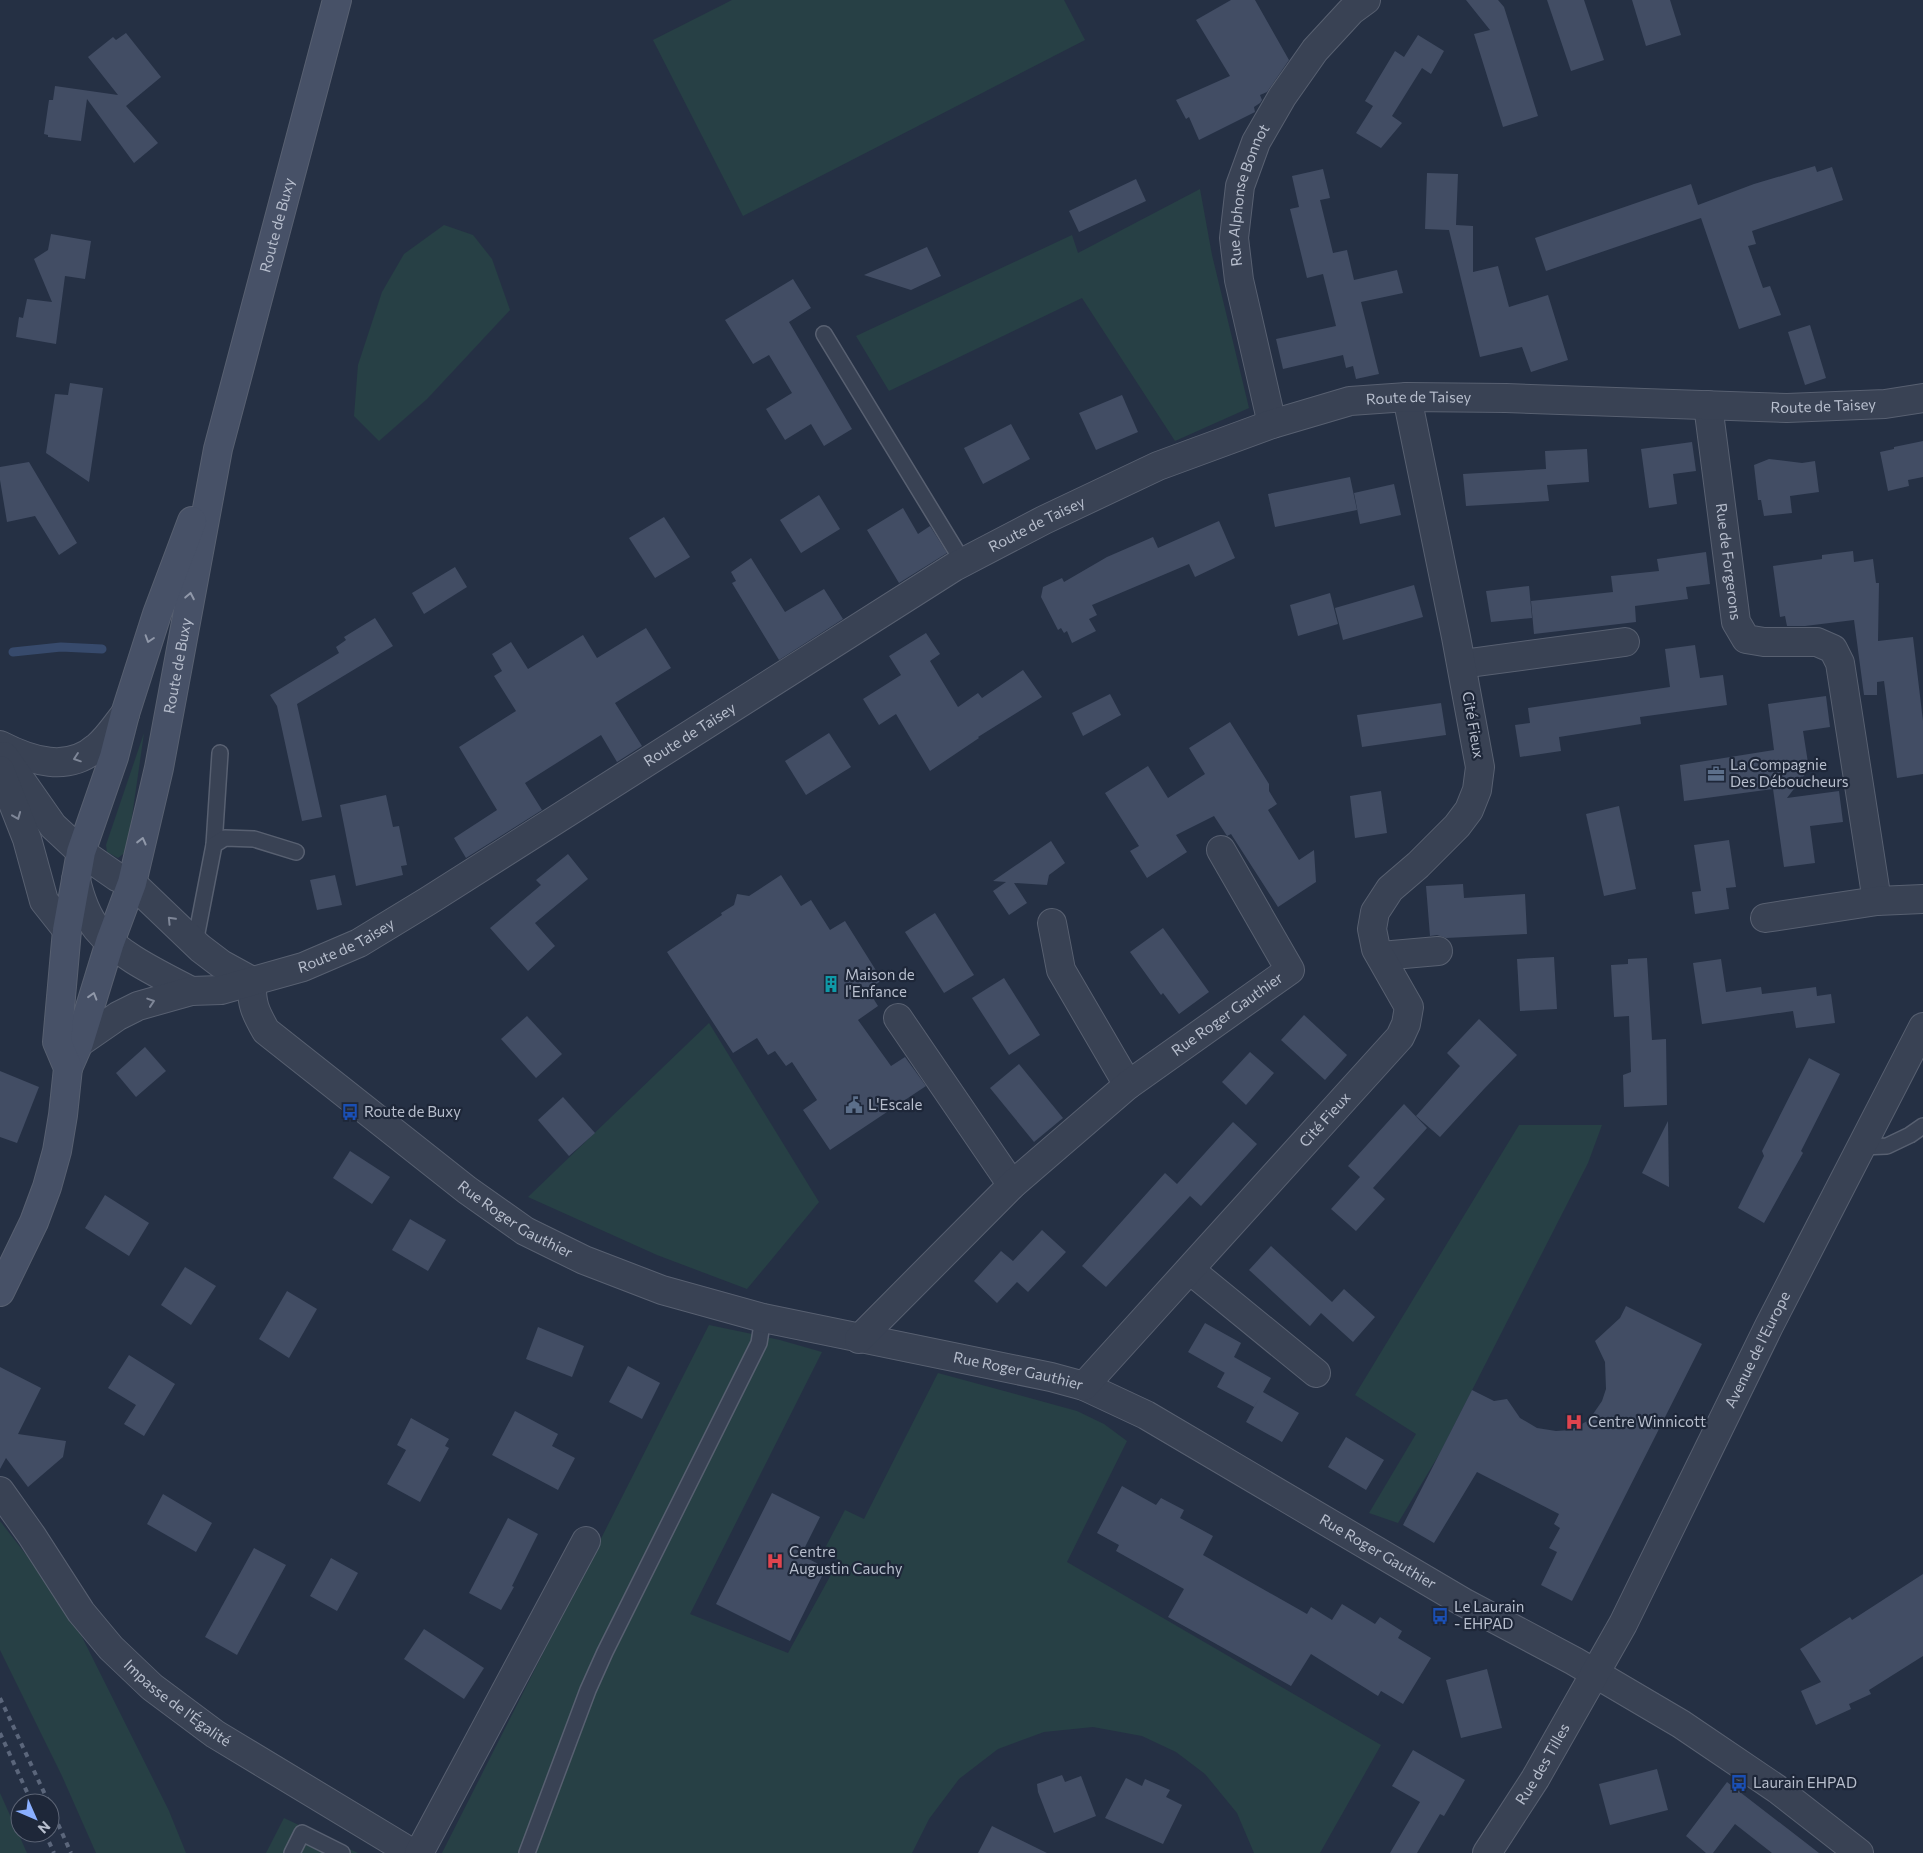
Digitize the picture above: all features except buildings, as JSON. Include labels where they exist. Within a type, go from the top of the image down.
[{"type":"main road","name":"Route de Buxy","points":[[0,1292],[34,1222],[47,1188],[59,1142],[68,1068],[79,1043],[110,942],[132,882],[160,768],[218,449],[337,0]]},
{"type":"main road","name":"Route de Buxy","points":[[68,1068],[57,1042],[66,930],[81,852],[114,757],[124,714],[157,614],[218,449]]},
{"type":"street","name":"Rue Alphonse Bonnot","points":[[1272,424],[1239,280],[1234,238],[1240,186],[1256,142],[1282,97],[1315,50],[1351,11],[1366,0]]},
{"type":"street","name":"Route de Taisey","points":[[79,1043],[118,1016],[138,1006],[191,991],[221,990],[303,967],[359,943],[963,562],[1044,520],[1158,466],[1272,424],[1350,401],[1407,396],[1786,408],[1885,404],[1923,398]]},
{"type":"street","name":"Cité Fieux","points":[[1084,1386],[1400,1037],[1406,1024],[1408,1007],[1376,949],[1372,929],[1375,912],[1390,889],[1418,865],[1457,826],[1469,810],[1477,790],[1480,767],[1462,664],[1407,396]]},
{"type":"street","name":"Rue de Forgerons","points":[[1708,405],[1736,622],[1746,639],[1764,642],[1817,642],[1832,649],[1840,663],[1877,901]]},
{"type":"street","points":[[1462,664],[1625,642]]},
{"type":"street","name":"Route de Buxy","points":[[0,745],[38,761],[70,761],[84,756],[98,747],[124,714]]},
{"type":"street","points":[[0,751],[53,826],[81,852],[118,878],[132,882],[194,943],[221,964],[252,981]]},
{"type":"street","points":[[0,770],[27,839],[44,901],[66,930]]},
{"type":"street","name":"Rue Roger Gauthier","points":[[859,1339],[1012,1185],[1128,1085],[1290,970],[1221,850]]},
{"type":"street","name":"Route de Buxy","points":[[76,880],[82,902],[97,928],[110,942]]},
{"type":"street","points":[[1765,918],[1877,901],[1923,899]]},
{"type":"street","points":[[1052,923],[1061,970],[1128,1085]]},
{"type":"street","points":[[110,942],[127,955],[191,991]]},
{"type":"street","points":[[1381,956],[1438,951]]},
{"type":"street","name":"Rue Roger Gauthier","points":[[252,981],[251,997],[254,1011],[266,1031],[467,1190],[525,1231],[584,1260],[662,1290],[762,1318],[1051,1377],[1084,1386],[1146,1415],[1463,1602],[1595,1673],[1712,1744],[1777,1788],[1859,1853]]},
{"type":"street","points":[[898,1018],[1012,1185]]},
{"type":"street","name":"Avenue de l'Europe","points":[[1595,1673],[1623,1624],[1769,1326],[1923,1027]]},
{"type":"street","points":[[1190,1270],[1316,1373]]},
{"type":"street","name":"Impasse de l'Égalité","points":[[0,1491],[32,1536],[81,1612],[111,1648],[152,1687],[215,1734],[412,1853]]},
{"type":"street","points":[[419,1853],[586,1541]]},
{"type":"street","name":"Rue des Tilles","points":[[1487,1853],[1535,1779],[1595,1673]]},
{"type":"lane","points":[[824,334],[963,562]]},
{"type":"lane","points":[[194,943],[214,845],[220,753]]},
{"type":"lane","points":[[214,845],[225,838],[254,839],[296,852]]},
{"type":"lane","points":[[1861,1147],[1887,1146],[1910,1135],[1923,1126]]},
{"type":"lane","points":[[527,1853],[588,1690],[605,1652],[759,1343],[762,1318]]},
{"type":"lane","points":[[292,1853],[302,1833],[342,1853]]},
{"type":"green space","points":[[732,0],[1064,0],[1085,40],[743,216],[653,40]]},
{"type":"green space","points":[[1200,189],[1212,255],[1249,408],[1175,441],[1082,298],[889,391],[856,336],[1072,235],[1078,253]]},
{"type":"green space","points":[[444,225],[473,235],[492,259],[510,310],[427,399],[379,441],[354,416],[358,365],[382,292],[404,254]]},
{"type":"green space","points":[[144,733],[127,851],[118,858],[107,852],[106,845]]},
{"type":"green space","points":[[709,1023],[819,1202],[747,1289],[657,1255],[528,1197]]},
{"type":"green space","points":[[1519,1125],[1602,1125],[1588,1163],[1440,1453],[1398,1523],[1369,1513],[1416,1434],[1355,1395]]},
{"type":"green space","points":[[709,1325],[780,1340],[822,1352],[690,1614],[788,1653],[839,1560],[823,1552],[845,1510],[864,1519],[938,1373],[1077,1411],[1104,1424],[1127,1441],[1067,1562],[1381,1745],[1320,1853],[1254,1853],[1237,1813],[1205,1774],[1176,1752],[1142,1736],[1093,1727],[1044,1732],[998,1749],[959,1779],[929,1819],[912,1853],[442,1853]]},
{"type":"green space","points":[[0,1521],[58,1596],[82,1637],[169,1811],[186,1853],[96,1853],[62,1776],[0,1650]]},
{"type":"green space","points":[[0,1793],[10,1815],[10,1843],[22,1843],[27,1853],[0,1853]]},
{"type":"green space","points":[[284,1818],[358,1853],[266,1853]]},
{"type":"waterway","points":[[13,652],[61,647],[102,649]]},
{"type":"railway","points":[[0,1698],[44,1793]]},
{"type":"railway","points":[[0,1733],[27,1793]]},
{"type":"railway","points":[[60,1828],[71,1853]]},
{"type":"railway","points":[[50,1843],[54,1853]]},
{"type":"place","name":"La Compagnie Des Déboucheurs","points":[[1716,774]]},
{"type":"place","name":"Maison de l'Enfance","points":[[831,984]]},
{"type":"place","name":"L'Escale","points":[[854,1105]]},
{"type":"place","name":"Route de Buxy","points":[[350,1112]]},
{"type":"place","name":"Centre Winnicott","points":[[1574,1422]]},
{"type":"place","name":"Centre Augustin Cauchy","points":[[775,1561]]},
{"type":"place","name":"Le Laurain - EHPAD","points":[[1440,1616]]},
{"type":"place","name":"Laurain EHPAD","points":[[1739,1783]]}]
